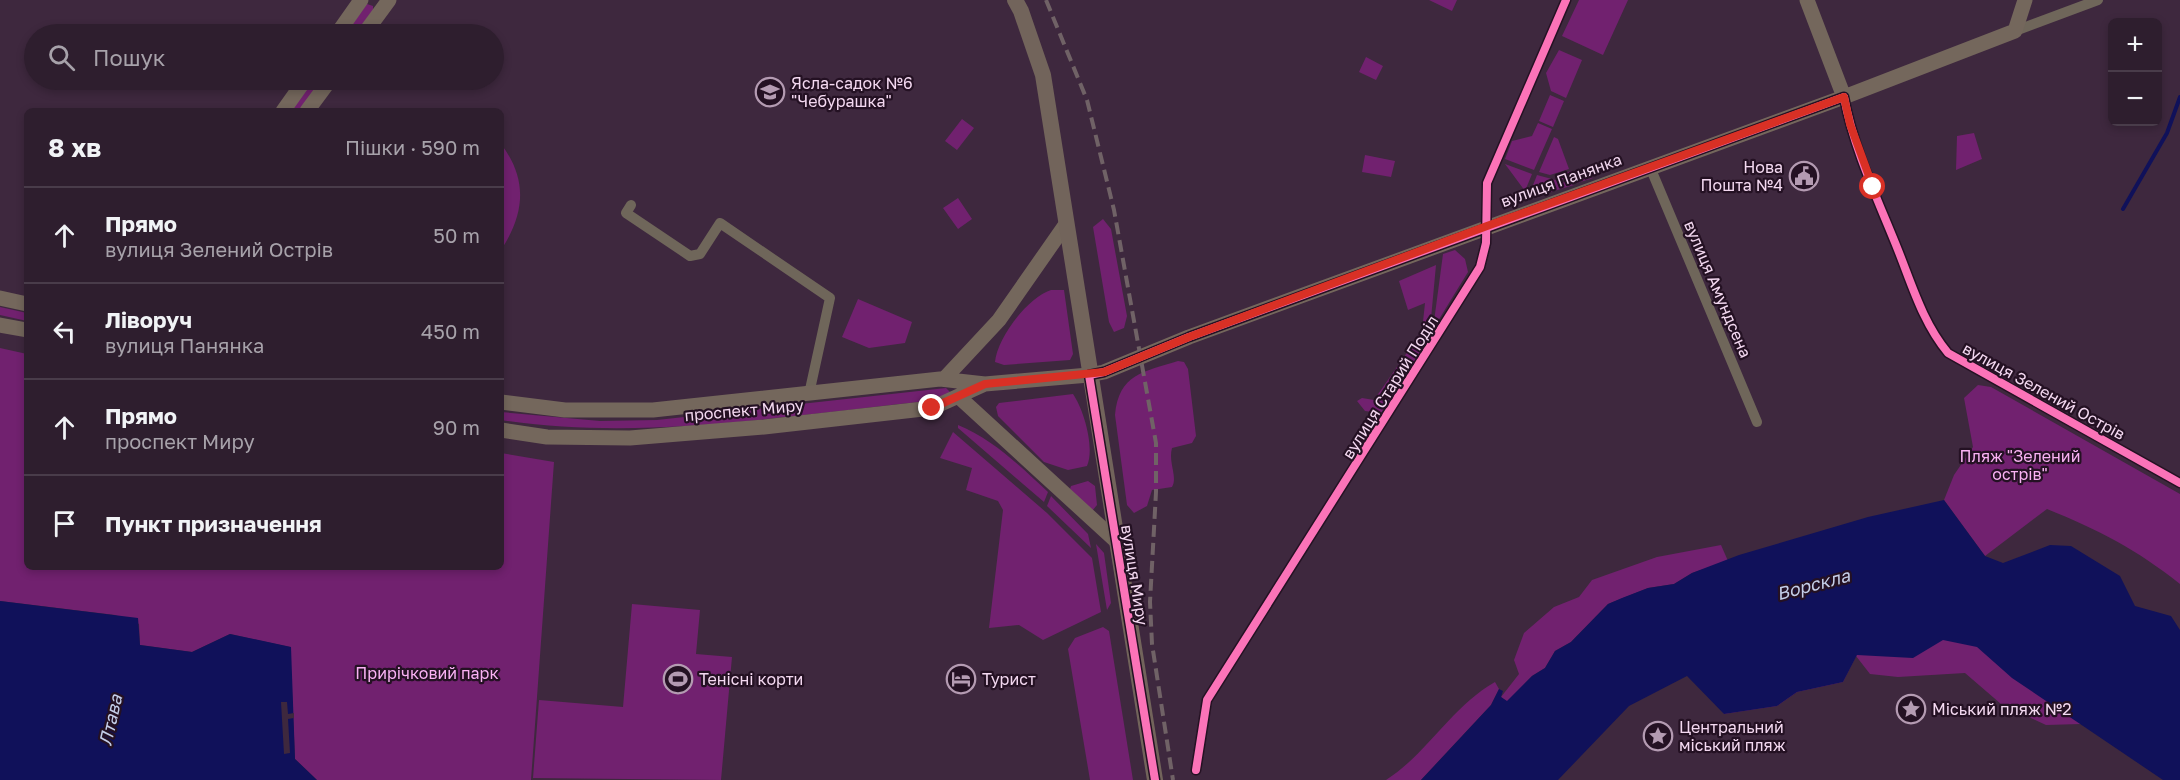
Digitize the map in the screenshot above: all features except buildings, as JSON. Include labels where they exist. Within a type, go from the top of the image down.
[{"type":"main road","points":[[344,24],[361,0]]},
{"type":"main road","points":[[371,24],[389,0]]},
{"type":"main road","name":"вулиця Миру","points":[[1014,0],[1022,11],[1043,75],[1115,540],[1155,780]]},
{"type":"main road","points":[[1807,0],[1844,97]]},
{"type":"main road","points":[[2015,31],[2025,0]]},
{"type":"main road","name":"вулиця Панянка","points":[[1089,375],[1104,372],[1189,337],[1844,97],[2015,31]]},
{"type":"main road","points":[[285,108],[298,90]]},
{"type":"main road","points":[[309,108],[323,90]]},
{"type":"main road","points":[[944,379],[999,320],[1066,224]]},
{"type":"main road","points":[[0,298],[24,303]]},
{"type":"main road","points":[[0,325],[24,329]]},
{"type":"main road","name":"проспект Миру","points":[[504,402],[565,410],[653,410],[944,379],[985,384],[1089,375]]},
{"type":"main road","name":"проспект Миру","points":[[504,430],[547,437],[630,438],[932,408],[985,384]]},
{"type":"main road","points":[[959,397],[1115,540]]},
{"type":"street","name":"вулиця Старий Поділ","points":[[1196,770],[1207,700],[1480,267],[1485,256],[1487,183],[1566,0]]},
{"type":"street","points":[[2015,31],[2098,0]]},
{"type":"street","name":"вулиця Зелений Острів","points":[[1844,97],[1854,138],[1932,334],[1948,353],[2180,483]]},
{"type":"street","name":"вулиця Амундсена","points":[[1650,167],[1757,422]]},
{"type":"street","points":[[631,205],[626,213],[690,256],[700,254],[720,223],[830,298],[809,394]]},
{"type":"green space","points":[[1429,0],[1457,0],[1452,11]]},
{"type":"green space","points":[[1579,0],[1628,0],[1603,55],[1562,36]]},
{"type":"green space","points":[[367,4],[373,6],[373,10],[362,24],[352,24]]},
{"type":"green space","points":[[1559,50],[1582,60],[1566,98],[1551,91],[1546,73]]},
{"type":"green space","points":[[1366,57],[1383,66],[1376,80],[1359,72]]},
{"type":"green space","points":[[306,90],[316,90],[302,108],[293,108]]},
{"type":"green space","points":[[1550,95],[1564,101],[1553,127],[1539,121]]},
{"type":"green space","points":[[962,119],[974,128],[957,150],[945,141]]},
{"type":"green space","points":[[1538,123],[1552,129],[1534,170],[1505,159],[1512,141],[1532,136]]},
{"type":"green space","points":[[1974,133],[1982,159],[1956,170],[1957,136]]},
{"type":"green space","points":[[1554,137],[1558,139],[1569,169],[1550,175],[1539,172]]},
{"type":"green space","points":[[504,149],[515,170],[520,196],[519,209],[504,245]]},
{"type":"green space","points":[[1365,155],[1395,161],[1391,177],[1362,172]]},
{"type":"green space","points":[[1505,164],[1532,174],[1525,191]]},
{"type":"green space","points":[[1571,171],[1593,178],[1577,183],[1554,177]]},
{"type":"green space","points":[[1537,175],[1574,185],[1537,196],[1530,193]]},
{"type":"green space","points":[[958,198],[972,219],[958,229],[943,208]]},
{"type":"green space","points":[[1103,219],[1111,229],[1127,316],[1124,328],[1114,332],[1109,322],[1093,227]]},
{"type":"green space","points":[[1455,250],[1465,259],[1468,272],[1433,329],[1443,254]]},
{"type":"green space","points":[[1436,265],[1429,340],[1381,413],[1365,411],[1357,401],[1362,398],[1374,400],[1422,331],[1425,303],[1408,310],[1399,281]]},
{"type":"green space","points":[[1051,290],[1064,290],[1073,354],[1070,360],[1004,365],[995,362],[1001,342],[1015,320],[1033,301]]},
{"type":"green space","points":[[858,299],[912,322],[905,343],[869,348],[842,337]]},
{"type":"green space","points":[[0,307],[24,312],[24,320],[0,315]]},
{"type":"green space","name":"Прирічковий парк","points":[[0,348],[24,353],[24,570],[504,570],[504,454],[554,462],[531,780],[317,780],[295,759],[290,647],[230,634],[192,652],[140,645],[139,624],[115,615],[0,601]]},
{"type":"green space","points":[[1178,361],[1184,362],[1188,369],[1196,436],[1192,443],[1172,448],[1174,483],[1172,487],[1152,490],[1147,506],[1134,513],[1127,505],[1115,415],[1117,401],[1127,383],[1135,377],[1154,368]]},
{"type":"green space","name":"Пляж \"Зелений острів\"","points":[[1978,385],[1991,387],[2180,494],[2180,584],[2148,560],[2116,541],[2047,509],[1985,556],[1944,500],[1954,475],[1973,447],[1964,398]]},
{"type":"green space","points":[[946,388],[950,392],[939,400],[720,424],[665,427],[556,426],[504,420],[504,412],[600,421],[657,420]]},
{"type":"green space","points":[[1073,394],[1081,409],[1087,429],[1090,449],[1087,466],[1068,470],[1044,462],[998,416],[996,407],[999,403]]},
{"type":"green space","points":[[958,425],[983,438],[1006,454],[1048,492],[1044,502],[958,428]]},
{"type":"green space","points":[[953,432],[1047,513],[1092,558],[1101,612],[1043,640],[1019,625],[989,628],[1003,510],[998,501],[966,490],[972,468],[940,458]]},
{"type":"green space","points":[[1088,481],[1095,486],[1097,505],[1092,511],[1070,489],[1071,486]]},
{"type":"green space","points":[[1051,496],[1088,534],[1091,548],[1047,506]]},
{"type":"green space","points":[[1096,544],[1104,553],[1111,603],[1107,610]]},
{"type":"green space","points":[[1721,545],[1728,561],[1692,573],[1674,584],[1648,588],[1608,604],[1571,642],[1555,651],[1545,668],[1532,676],[1507,702],[1501,697],[1519,674],[1514,660],[1524,633],[1554,607],[1579,597],[1592,580],[1657,557]]},
{"type":"green space","name":"Тенісні корти","points":[[632,604],[700,610],[696,654],[732,657],[721,780],[533,778],[539,700],[623,707]]},
{"type":"green space","points":[[1988,615],[2081,724],[2046,725],[2001,704],[1965,673],[1898,677],[1870,674],[1856,656],[1843,682],[1797,692],[1777,706],[1724,714],[1704,666]]},
{"type":"green space","points":[[1103,627],[1109,631],[1133,780],[1090,780],[1068,649],[1075,638]]},
{"type":"green space","points":[[1495,682],[1499,689],[1491,705],[1421,780],[1386,780],[1415,757],[1465,704]]},
{"type":"water","name":"Ворскла","points":[[1944,500],[1985,556],[2003,563],[2050,545],[2071,546],[2120,576],[2135,606],[2171,616],[2180,630],[2180,780],[2163,780],[2012,678],[1977,647],[1943,640],[1913,658],[1857,655],[1843,682],[1797,692],[1777,706],[1724,714],[1687,676],[1629,706],[1558,780],[1421,780],[1491,705],[1499,689],[1503,691],[1501,697],[1507,701],[1532,676],[1545,668],[1555,651],[1571,642],[1608,604],[1648,588],[1674,584],[1692,573],[1739,555],[1868,517]]},
{"type":"water","name":"Лтава","points":[[0,601],[138,618],[140,645],[192,652],[230,634],[291,647],[295,759],[317,780],[0,780]]},
{"type":"pier","points":[[281,702],[287,702],[288,714],[294,713],[294,718],[288,719],[290,753],[284,754]]},
{"type":"waterway","points":[[2123,209],[2167,133],[2180,97]]},
{"type":"railway","points":[[1046,0],[1087,100],[1114,210],[1156,443],[1156,492],[1150,602],[1152,644],[1173,780]]},
{"type":"cycle path","points":[[1196,770],[1207,700],[1480,267],[1486,243],[1487,183],[1566,0]]},
{"type":"cycle path","points":[[1155,780],[1089,375],[1104,372],[1189,337],[1844,97],[1860,156],[1913,290],[1932,329],[1948,353],[2180,483]]},
{"type":"place","name":"Ясла-садок №6 \"Чебурашка\"","points":[[770,92]]},
{"type":"place","name":"Нова Пошта №4","points":[[1804,176]]},
{"type":"place","name":"Тенісні корти","points":[[678,679]]},
{"type":"place","name":"Турист","points":[[961,679]]},
{"type":"place","name":"Міський пляж №2","points":[[1911,709]]},
{"type":"place","name":"Центральний міський пляж","points":[[1658,736]]},
{"type":"route","points":[[932,408],[941,406],[985,384],[1068,378],[1104,372],[1189,337],[1487,226],[1844,97],[1857,146],[1873,187]]}]
